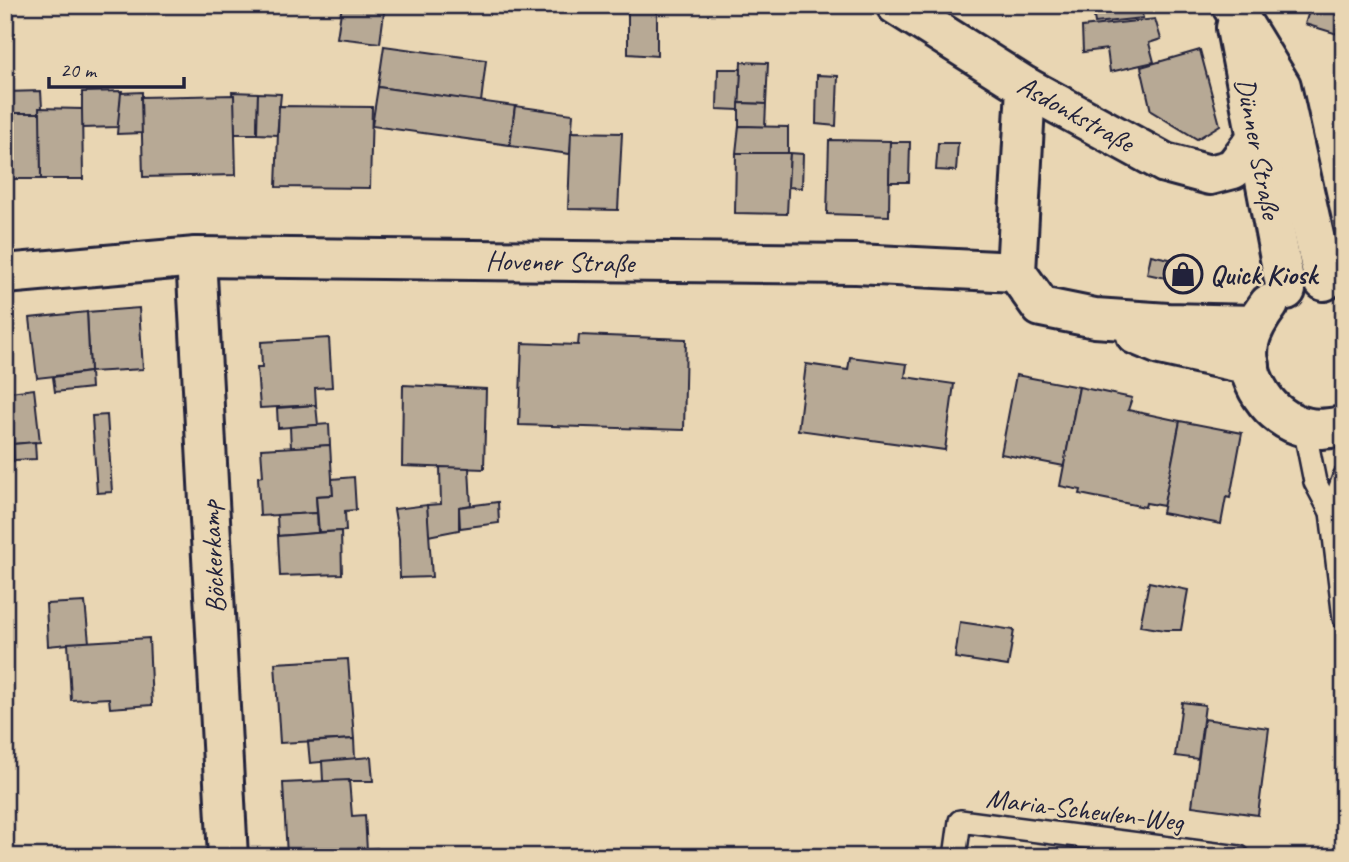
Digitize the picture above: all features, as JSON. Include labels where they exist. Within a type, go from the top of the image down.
[{"type":"street","name":"Asdonkstraße","points":[[896,5],[1026,86],[1165,163],[1210,175],[1233,169],[1256,139]]},
{"type":"street","name":"Dünner Straße","points":[[1232,6],[1281,86],[1334,284],[1305,283],[1286,290],[1232,6]]},
{"type":"street","points":[[1026,86],[1016,272],[1041,307],[1095,318],[1255,325]]},
{"type":"street","name":"Hovener Straße","points":[[5,274],[196,257],[856,264],[1016,272]]},
{"type":"street","name":"Böckerkamp","points":[[196,257],[228,857]]},
{"type":"street","points":[[1286,290],[1268,305],[1255,325],[1249,344],[1250,365],[1258,393],[1278,415],[1304,427],[1325,429],[1344,426]]},
{"type":"street","points":[[1095,318],[1160,345],[1250,365]]},
{"type":"lane","points":[[1304,427],[1315,482],[1331,512],[1344,618]]},
{"type":"lane","points":[[1331,512],[1344,477]]},
{"type":"lane","name":"Maria-Scheulen-Weg","points":[[955,857],[960,821],[1239,857]]},
{"type":"building","points":[[342,5],[385,5],[380,43],[337,38]]},
{"type":"building","points":[[628,5],[657,5],[657,56],[628,54]]},
{"type":"building","points":[[1092,5],[1140,5],[1143,18],[1095,23]]},
{"type":"building","points":[[1311,5],[1344,5],[1344,36],[1305,24]]},
{"type":"building","points":[[1155,19],[1161,39],[1149,43],[1154,62],[1110,72],[1107,49],[1083,52],[1082,27]]},
{"type":"building","points":[[384,46],[486,60],[481,102],[378,87]]},
{"type":"building","points":[[1200,50],[1220,125],[1197,139],[1151,111],[1141,67]]},
{"type":"building","points":[[741,62],[768,63],[766,104],[739,103]]},
{"type":"building","points":[[718,69],[741,69],[739,110],[717,109]]},
{"type":"building","points":[[817,75],[838,76],[836,126],[816,124]]},
{"type":"building","points":[[378,87],[515,106],[510,145],[372,126]]},
{"type":"building","points":[[41,91],[42,108],[39,108],[39,113],[5,113],[5,92]]},
{"type":"building","points":[[122,91],[118,127],[82,128],[82,92]]},
{"type":"building","points":[[142,92],[142,133],[117,134],[121,93]]},
{"type":"building","points":[[232,92],[258,93],[257,134],[235,134]]},
{"type":"building","points":[[258,93],[281,94],[277,135],[257,134]]},
{"type":"building","points":[[234,95],[236,175],[143,177],[141,97]]},
{"type":"building","points":[[739,103],[766,104],[765,127],[739,126]]},
{"type":"building","points":[[279,106],[372,107],[370,188],[276,187]]},
{"type":"building","points":[[515,106],[573,114],[570,154],[510,146]]},
{"type":"building","points":[[39,108],[82,109],[83,179],[41,179]]},
{"type":"building","points":[[5,113],[40,113],[41,179],[5,179]]},
{"type":"building","points":[[739,126],[788,127],[788,154],[736,153]]},
{"type":"building","points":[[571,132],[622,133],[618,210],[568,209]]},
{"type":"building","points":[[829,140],[890,141],[889,216],[827,214]]},
{"type":"building","points":[[890,142],[910,142],[909,182],[889,182]]},
{"type":"building","points":[[938,143],[958,143],[956,171],[936,170]]},
{"type":"building","points":[[736,153],[790,153],[787,214],[735,213]]},
{"type":"building","points":[[790,153],[803,154],[802,188],[788,187]]},
{"type":"building","points":[[1151,255],[1174,260],[1171,279],[1147,274]]},
{"type":"building","points":[[1175,259],[1191,262],[1186,285],[1171,282]]},
{"type":"building","points":[[139,308],[143,369],[90,372],[87,312]]},
{"type":"building","points":[[87,312],[90,372],[37,378],[30,318]]},
{"type":"building","points":[[579,335],[686,339],[684,430],[519,425],[522,343],[578,345]]},
{"type":"building","points":[[329,338],[332,387],[315,388],[316,405],[260,408],[257,368],[262,368],[261,342]]},
{"type":"building","points":[[850,357],[907,364],[905,377],[954,384],[945,450],[798,430],[806,364],[848,370]]},
{"type":"building","points":[[90,372],[91,388],[55,392],[53,377]]},
{"type":"building","points":[[1016,375],[1079,387],[1064,466],[1001,454]]},
{"type":"building","points":[[403,385],[486,389],[484,469],[402,466]]},
{"type":"building","points":[[1079,387],[1132,398],[1128,410],[1180,421],[1164,506],[1146,503],[1145,507],[1080,494],[1081,490],[1060,486]]},
{"type":"building","points":[[34,389],[40,442],[13,444],[10,392]]},
{"type":"building","points":[[316,405],[318,425],[278,428],[277,408]]},
{"type":"building","points":[[107,415],[112,492],[97,493],[92,416]]},
{"type":"building","points":[[5,421],[12,421],[14,461],[5,462]]},
{"type":"building","points":[[1180,421],[1242,433],[1230,498],[1226,497],[1221,524],[1162,513]]},
{"type":"building","points":[[329,424],[330,445],[291,448],[290,427]]},
{"type":"building","points":[[35,442],[36,459],[14,460],[13,444]]},
{"type":"building","points":[[330,445],[333,495],[316,496],[317,513],[260,516],[258,477],[263,476],[261,449]]},
{"type":"building","points":[[440,467],[469,468],[471,505],[459,507],[459,530],[428,536],[427,505],[441,504]]},
{"type":"building","points":[[354,477],[356,510],[345,511],[346,531],[319,532],[316,496],[333,495],[332,479]]},
{"type":"building","points":[[498,502],[499,523],[460,528],[459,507]]},
{"type":"building","points":[[427,505],[432,577],[400,578],[399,539],[394,509]]},
{"type":"building","points":[[317,513],[318,533],[278,536],[277,515]]},
{"type":"building","points":[[341,531],[342,574],[280,576],[278,536]]},
{"type":"building","points":[[1149,582],[1188,590],[1181,630],[1140,626]]},
{"type":"building","points":[[85,602],[89,642],[48,646],[46,604]]},
{"type":"building","points":[[960,622],[1014,630],[1008,666],[955,658]]},
{"type":"building","points":[[149,638],[152,705],[110,708],[109,698],[71,700],[68,643]]},
{"type":"building","points":[[348,659],[354,739],[280,743],[275,663]]},
{"type":"building","points":[[1182,702],[1205,705],[1198,759],[1175,756]]},
{"type":"building","points":[[1204,719],[1269,728],[1258,815],[1192,806]]},
{"type":"building","points":[[354,739],[355,759],[310,763],[308,742]]},
{"type":"building","points":[[371,757],[373,781],[323,781],[322,761]]},
{"type":"building","points":[[349,780],[352,816],[365,815],[367,851],[287,856],[283,783]]},
{"type":"building","points":[[377,848],[378,857],[328,857],[327,853]]},
{"type":"place","name":"Quick Kiosk","points":[[1183,274]]}]
